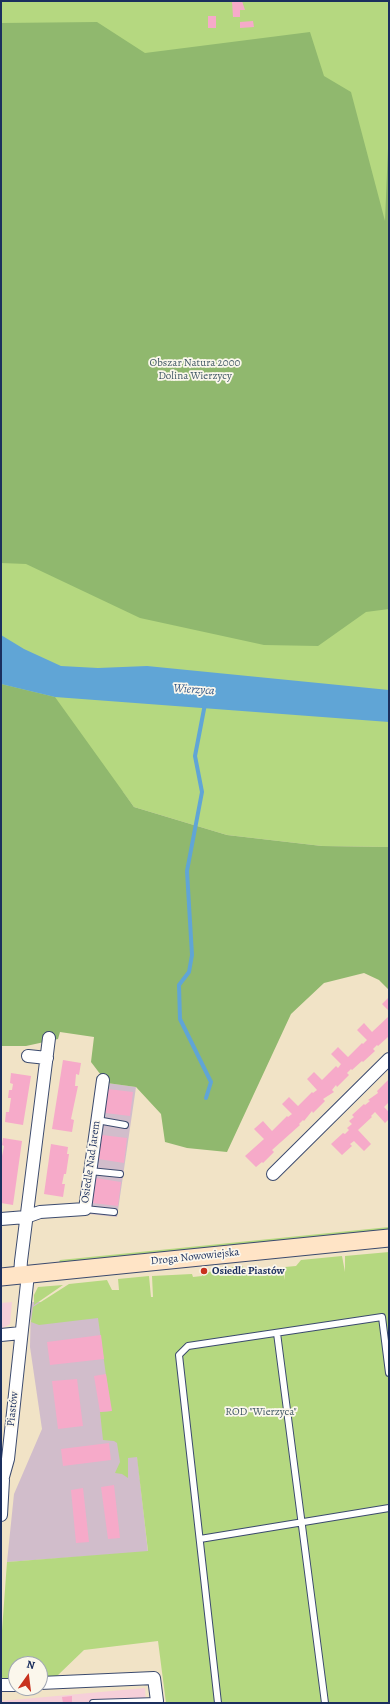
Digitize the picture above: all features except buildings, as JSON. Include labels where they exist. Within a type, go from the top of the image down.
[{"type":"street","points":[[24,1274],[21,1261],[49,1038]]},
{"type":"street","points":[[28,1056],[47,1058]]},
{"type":"street","points":[[272,1174],[389,1059]]},
{"type":"street","name":"Osiedle Nad Jarem","points":[[1,1220],[26,1217],[40,1212],[85,1209],[103,1080]]},
{"type":"street","name":"Droga Nowowiejska","points":[[1,1277],[389,1238]]},
{"type":"street","name":"Piastów","points":[[1,1515],[2,1482],[8,1459],[21,1333],[24,1274]]},
{"type":"street","points":[[1,1335],[21,1333]]},
{"type":"street","points":[[48,1683],[154,1678],[157,1702]]},
{"type":"lane","points":[[97,1120],[125,1125]]},
{"type":"lane","points":[[90,1171],[120,1174]]},
{"type":"lane","points":[[85,1209],[114,1212]]},
{"type":"lane","points":[[218,1703],[179,1354],[188,1346],[382,1317],[389,1373]]},
{"type":"lane","points":[[277,1333],[325,1703]]},
{"type":"lane","points":[[200,1539],[389,1508]]},
{"type":"lane","points":[[93,1703],[157,1702]]},
{"type":"shaded area","points":[[107,1083],[136,1087],[117,1217],[89,1214]]},
{"type":"shaded area","points":[[12,1302],[10,1324],[1,1329],[1,1303]]},
{"type":"shaded area","points":[[31,1302],[120,1302],[148,1552],[7,1562],[14,1494],[42,1429],[30,1347]]},
{"type":"shaded area","points":[[145,1688],[146,1703],[1,1703],[1,1701]]},
{"type":"green space","name":"Obszar Natura 2000 Dolina Wierzycy","points":[[1,1],[389,1],[389,847],[322,846],[227,835],[134,807],[123,792],[1,737]]},
{"type":"green space","name":"Obszar Natura 2000 Dolina Wierzycy","points":[[97,22],[145,53],[310,32],[324,76],[351,92],[385,221],[389,124],[389,609],[366,612],[318,646],[264,645],[140,618],[26,564],[1,563],[1,23]]},
{"type":"green space","points":[[1,684],[55,697],[134,807],[227,835],[322,846],[389,847],[389,990],[379,980],[364,973],[324,983],[291,1014],[227,1152],[187,1148],[165,1142],[161,1114],[136,1087],[107,1083],[91,1062],[94,1037],[60,1032],[58,1039],[26,1046],[1,1046]]},
{"type":"green space","points":[[389,1227],[389,1230],[58,1264],[60,1260]]},
{"type":"green space","name":"ROD \"Wierzyca\"","points":[[389,1252],[389,1703],[166,1703],[158,1641],[84,1650],[57,1676],[48,1677],[48,1656],[8,1656],[8,1679],[1,1679],[1,1644],[7,1562],[148,1551],[137,1457],[128,1458],[128,1478],[122,1474],[115,1473],[120,1462],[117,1443],[114,1441],[103,1440],[100,1412],[111,1411],[98,1318],[39,1325],[31,1322],[33,1307],[69,1284],[107,1280],[112,1290],[119,1290],[118,1279],[149,1276],[151,1297],[153,1297],[152,1276],[192,1274],[193,1277],[202,1276],[202,1273],[242,1266],[249,1271],[283,1268],[285,1280],[285,1267],[296,1266],[301,1260],[342,1256],[345,1272],[345,1256]]},
{"type":"green space","points":[[63,1285],[34,1305],[34,1295],[38,1287]]},
{"type":"water","name":"Wierzyca","points":[[1,635],[24,649],[61,666],[98,668],[147,666],[389,690],[389,722],[55,697],[1,684]]},
{"type":"waterway","name":"Wierzyca","points":[[205,704],[195,756],[202,792],[187,871],[192,955],[189,972],[179,985],[180,1019],[211,1082],[206,1098]]},
{"type":"place","name":"Osiedle Piastów","points":[[204,1271]]}]
